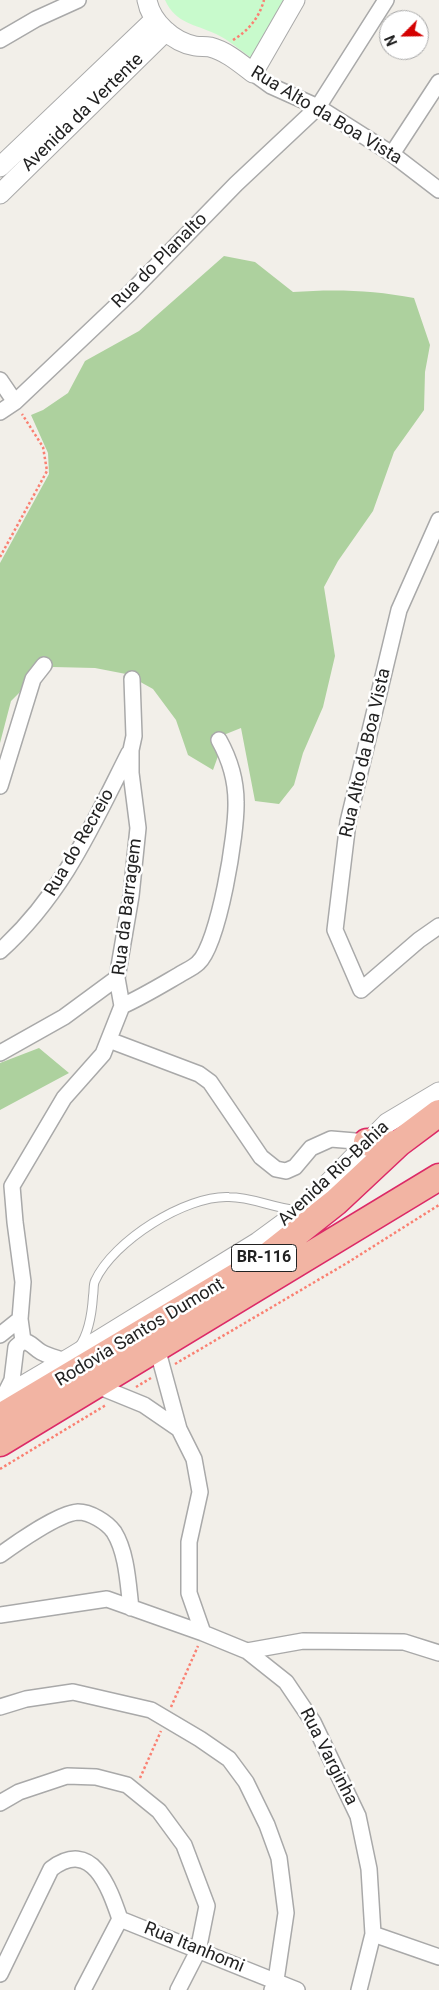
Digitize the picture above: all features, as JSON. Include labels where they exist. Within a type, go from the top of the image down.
[{"type":"highway","name":"Rodovia Santos Dumont","points":[[1,1404],[259,1263],[336,1202],[399,1143],[439,1113]]},
{"type":"highway","points":[[367,1142],[380,1147],[399,1143]]},
{"type":"highway","name":"Rodovia Santos Dumont","points":[[0,1443],[95,1385],[160,1360],[439,1177]]},
{"type":"street","points":[[0,40],[36,19],[78,0]]},
{"type":"street","points":[[147,0],[160,25]]},
{"type":"street","points":[[253,73],[295,0]]},
{"type":"street","name":"Rua do Planalto","points":[[0,412],[15,402],[130,293],[236,184],[318,107],[386,0]]},
{"type":"street","name":"Rua Alto da Boa Vista","points":[[160,25],[179,40],[194,46],[210,47],[226,53],[271,86],[318,107],[392,154],[439,190]]},
{"type":"street","name":"Avenida da Vertente","points":[[0,167],[160,25]]},
{"type":"street","name":"Avenida da Vertente","points":[[0,194],[160,25]]},
{"type":"street","points":[[392,154],[439,82]]},
{"type":"street","points":[[0,380],[15,402]]},
{"type":"street","name":"Rua Alto da Boa Vista","points":[[439,520],[399,610],[348,822],[335,930],[361,990],[419,940],[439,926]]},
{"type":"street","points":[[0,786],[33,679],[44,665]]},
{"type":"street","name":"Rua da Barragem","points":[[122,1006],[117,978],[131,896],[138,828],[131,773],[131,750],[134,736],[132,679]]},
{"type":"street","points":[[23,1341],[20,1319],[23,1282],[12,1186],[64,1098],[103,1054],[122,1006],[199,963],[210,946],[223,900],[236,802],[232,774],[219,740]]},
{"type":"street","name":"Rua do Recreio","points":[[0,951],[26,927],[53,892],[78,854],[131,750]]},
{"type":"street","points":[[0,1053],[64,1017],[117,978]]},
{"type":"street","points":[[109,1040],[199,1074],[210,1082],[261,1157],[276,1169],[286,1171],[294,1167],[311,1148],[331,1139],[367,1142]]},
{"type":"street","name":"Avenida Rio-Bahia","points":[[1,1404],[69,1358],[258,1242],[303,1209],[387,1123],[439,1092]]},
{"type":"street","points":[[0,1335],[20,1319]]},
{"type":"street","points":[[1,1404],[12,1380],[16,1347],[23,1341]]},
{"type":"street","points":[[23,1341],[29,1342],[35,1348],[50,1356],[69,1358]]},
{"type":"street","points":[[160,1360],[179,1429],[194,1459],[200,1492],[189,1542],[189,1593],[203,1633]]},
{"type":"street","points":[[95,1385],[144,1405],[179,1429]]},
{"type":"street","points":[[0,1555],[55,1520],[77,1512],[94,1516],[106,1523],[114,1532],[126,1570],[131,1608]]},
{"type":"street","name":"Rua Varginha","points":[[0,1615],[107,1599],[248,1651],[286,1682],[313,1722],[358,1816],[369,1870],[373,1934],[359,1990]]},
{"type":"street","points":[[248,1651],[303,1641],[404,1642],[439,1653]]},
{"type":"street","points":[[0,1707],[26,1699],[73,1692],[152,1710],[229,1759],[246,1782],[267,1825],[279,1858],[286,1913],[274,1985]]},
{"type":"street","points":[[0,1804],[19,1792],[67,1776],[96,1777],[127,1785],[159,1811],[184,1845],[207,1906],[198,1951],[178,1990]]},
{"type":"street","points":[[0,1974],[51,1869],[62,1860],[80,1860],[95,1867],[111,1893],[120,1918],[82,1990]]},
{"type":"street","name":"Rua Itanhomi","points":[[120,1918],[274,1985],[297,1990]]},
{"type":"street","points":[[373,1934],[439,1957]]},
{"type":"lane","points":[[69,1358],[82,1342],[88,1324],[94,1282],[117,1252],[144,1228],[176,1210],[210,1199],[227,1196],[247,1199],[274,1208],[303,1209]]},
{"type":"path","points":[[210,47],[230,41],[246,32],[261,13],[264,0]]},
{"type":"path","points":[[0,557],[47,472],[43,447],[15,402]]},
{"type":"path","points":[[0,1469],[122,1396],[160,1360],[347,1263],[439,1205]]},
{"type":"green space","points":[[165,0],[286,0],[253,59],[221,36],[180,19],[169,8]]},
{"type":"green space","points":[[224,256],[255,262],[293,292],[353,291],[384,293],[414,298],[430,345],[425,372],[424,410],[394,452],[373,511],[338,561],[324,587],[335,656],[323,707],[303,753],[294,785],[279,804],[255,801],[241,728],[226,734],[213,770],[188,755],[176,720],[153,689],[126,674],[95,668],[53,667],[11,701],[0,743],[0,563],[49,474],[48,453],[31,415],[43,410],[68,393],[85,361],[139,331]]},
{"type":"green space","points":[[39,1048],[69,1073],[0,1110],[0,1063]]}]
